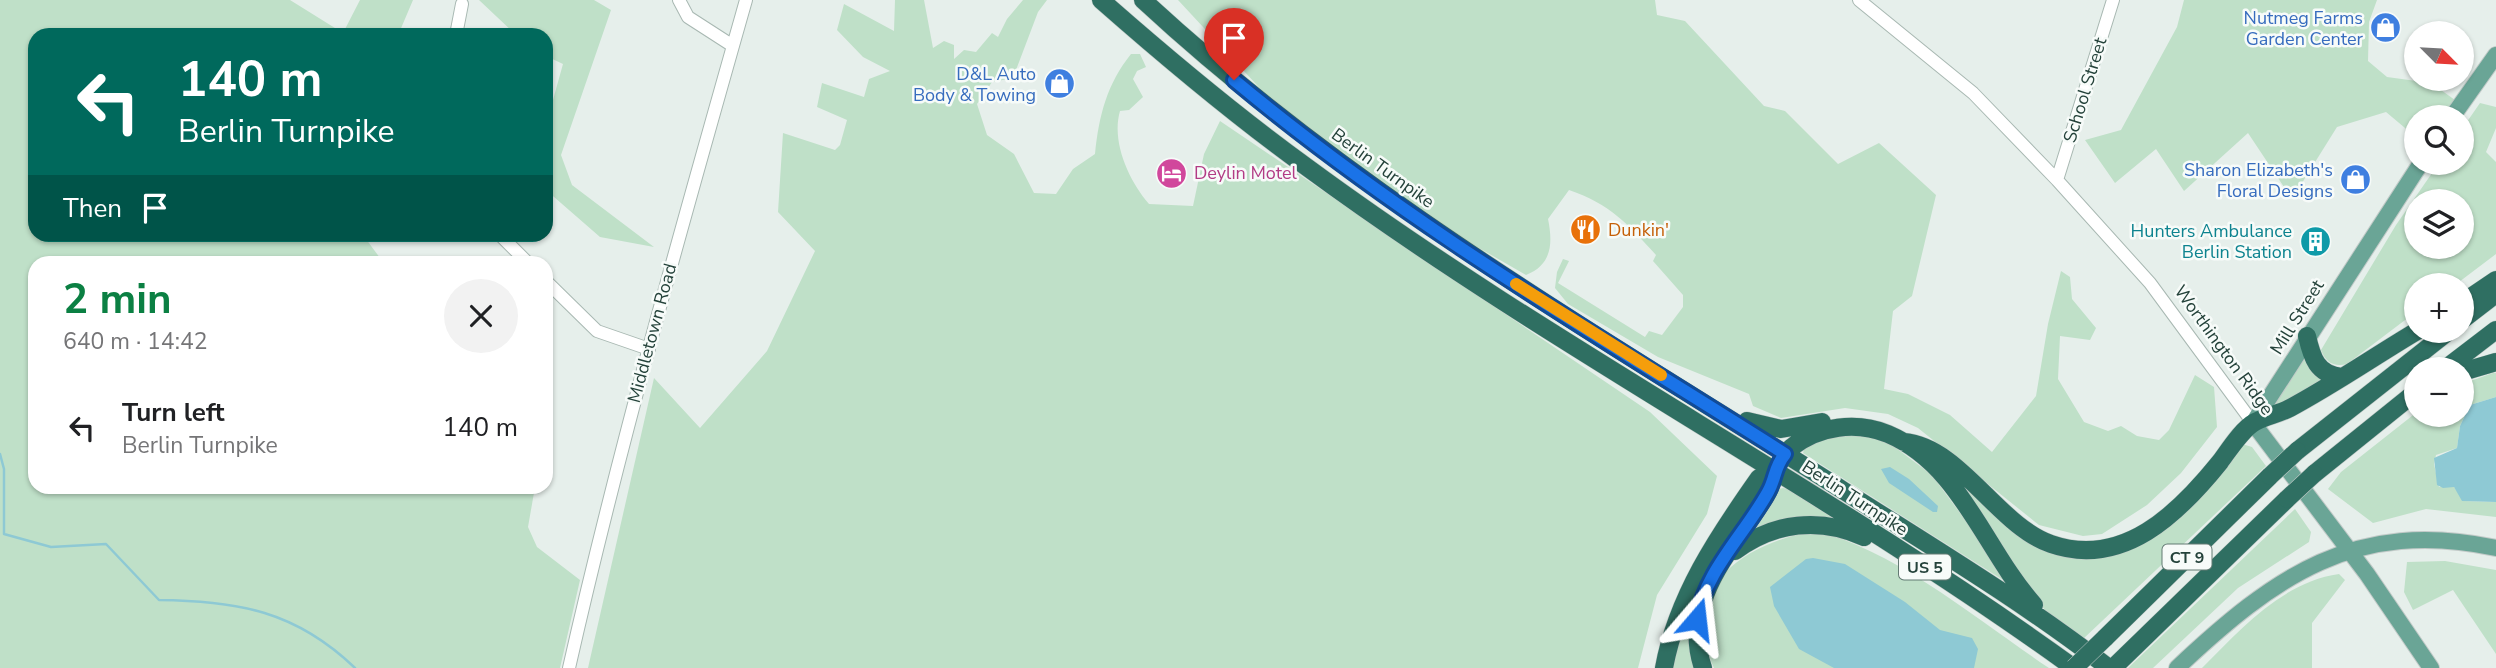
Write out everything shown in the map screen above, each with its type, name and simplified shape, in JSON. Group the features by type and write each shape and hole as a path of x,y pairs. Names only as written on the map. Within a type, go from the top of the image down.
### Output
{"highway":[{"name":"Berlin Turnpike","path":"1101,0 1200,85 1338,190 1464,275 1773,470 2074,668"},
{"name":"Berlin Turnpike","path":"1143,0 1262,102 1399,206 2049,624 2111,668"},
{"path":"2474,295 2496,280"},
{"path":"2474,311 2496,294"},
{"path":"2461,357 2496,330"},
{"path":"2307,336 2319,369 2328,375 2341,377"},
{"path":"1719,412 1772,429 1821,422 1839,427 1871,429 1922,446 2034,537 2062,547 2087,549 2129,541 2165,521 2193,495 2253,423 2287,410 2404,339"},
{"name":"CT 9","path":"2074,668 2297,451 2434,343"},
{"path":"2474,368 2496,362"},
{"name":"CT 9","path":"2111,668 2314,474 2404,402"},
{"path":"1664,668 1673,627 1694,580 1759,478 1773,470 1785,454 1809,436 1839,427"},
{"path":"1904,442 1930,461 1951,484 2007,574 2049,624"},
{"path":"1703,668 1697,641 1698,614 1705,590 1770,489 1773,470"},
{"path":"1724,559 1758,536 1790,526 1810,524 1842,528 1897,550"}],"main road":[{"path":"2461,105 2496,55"},
{"name":"Mill Street","path":"2253,423 2413,175"},
{"name":"Worthington Ridge","path":"2253,423 2350,552 2431,668"},
{"path":"2178,668 2260,595 2304,570 2350,552 2421,539 2496,548"}],"street":[{"path":"678,0 688,18 733,46"},
{"name":"Middletown Road","path":"569,668 611,488 681,223 746,0"},
{"name":"Worthington Ridge","path":"1859,0 1973,93 2057,180 2150,283 2253,423"},
{"name":"School Street","path":"2057,180 2113,0"},
{"path":"457,28 462,4"},
{"path":"507,242 521,256"},
{"path":"553,288 597,331 649,349"}],"green space":[{"path":"0,0 290,0 335,28 28,28 28,242 368,242 379,256 28,256 28,494 534,494 528,527 537,547 580,580 560,668 0,668"},
{"path":"360,0 413,0 401,28 346,28"},
{"path":"479,0 594,0 611,10 561,155 572,185 654,247 600,237 553,196 553,100 563,64 553,59 553,28 509,28"},
{"path":"895,0 924,0 933,48 944,41 954,45 954,59 964,50 976,52 992,33 998,37 1007,19 1023,0 1047,0 1038,12 1013,78 992,82 977,104 987,135 1014,154 1034,193 1056,194 1073,169 1095,154 1102,113 1110,89 1131,54 1140,54 1146,67 1137,71 1133,79 1143,97 1129,110 1120,111 1118,135 1129,173 1149,204 1193,206 1204,154 1220,121 1650,412 1717,476 1707,514 1657,595 1638,668 588,668 654,378 700,428 767,351 815,251 778,212 783,133 835,150 840,145 847,120 817,107 822,83 864,97 869,79 890,71 863,57 837,30 844,4 894,31"},
{"path":"1178,0 1655,0 1657,15 1685,21 1764,106 1785,111 1838,164 1879,143 1936,195 1912,296 1893,311 1884,389 1908,394 1950,415 1992,452 2036,396 2048,324 2061,271 2070,277 2072,299 2096,328 2090,340 2060,336 2058,379 2084,422 2108,431 2121,426 2137,436 2159,440 2169,430 2195,375 2214,387 2217,427 2181,473 2147,505 2102,534 2083,536 2039,525 1918,428 1888,414 1845,408 1781,418 1753,406 1749,394 1658,357 1568,304 1555,288 1557,272 1563,259 1569,261 1558,283 1645,337 1649,331 1662,335 1683,307 1683,295 1653,261 1656,255 1627,225 1596,202 1569,190 1548,219 1550,245 1546,259 1535,271 1526,275 1453,233 1268,97"},
{"path":"2184,0 2377,0 2369,22 2368,61 2387,77 2404,79 2404,91 2442,91 2455,100 2451,105 2404,105 2404,127 2386,112 2337,127 2292,199 2248,133 2184,191 2156,149 2115,183 2085,140 2121,130 2177,27"},
{"path":"2480,103 2496,107 2496,128 2486,152 2496,162 2496,254 2471,273 2404,273 2404,321 2347,364 2331,363 2321,350 2404,213 2404,259 2474,259 2474,189 2421,189 2431,175 2474,175 2474,112"},
{"path":"2305,357 2327,378 2281,408 2273,405"},
{"path":"2496,373 2496,397 2474,404 2474,380"},
{"path":"2404,422 2404,427 2460,427 2457,448 2436,455 2434,464 2439,487 2454,487 2464,501 2496,502 2496,517 2426,509 2373,523 2328,489 2341,472"},
{"path":"1844,434 1877,438 1892,445 1932,475 1971,528 2003,580 1803,453 1806,443"},
{"path":"2242,444 2252,447 2266,466 2082,640 2045,610 2020,580 1951,472 2033,543 2119,548"},
{"path":"1783,488 1838,521 1754,530 1779,489"},
{"path":"2295,509 2311,532 2309,542 2238,588 2153,668 2128,668"},
{"path":"1815,531 1845,540 1906,570 2049,668 1714,668 1705,640 1704,615 1711,593 1724,574 1764,546"},
{"path":"2445,561 2496,570 2496,654 2453,590 2413,610 2404,592 2407,562"},
{"path":"2339,574 2345,580 2312,623 2312,668 2202,668 2247,624 2281,597 2318,579"},
{"path":"1691,605 1690,656 1696,668 1672,668 1676,635"}],"water":[{"path":"2496,397 2496,502 2462,501 2454,487 2443,488 2437,485 2434,458 2457,448 2460,427 2474,427 2474,404"},
{"path":"1890,467 1909,479 1938,506 1937,512 1889,483 1881,469"},
{"path":"1806,559 1845,564 1905,602 1940,630 1972,638 1978,649 1974,668 1834,668 1799,649 1774,606 1770,587"}],"waterway":[{"path":"0,454 4,469 4,534 51,547 106,544 159,600 215,603 264,613 311,633 355,668"}],"slow traffic":[{"path":"1516,284 1661,375"}],"place":[{"name":"Nutmeg Farms Garden Center","path":"2386,28"},
{"name":"D&L Auto Body & Towing","path":"1059,84"},
{"name":"Deylin Motel","path":"1171,173"},
{"name":"Sharon Elizabeth's Floral Designs","path":"2356,180"},
{"name":"Dunkin'","path":"1585,230"},
{"name":"Hunters Ambulance Berlin Station","path":"2315,241"}],"route":[{"path":"1234,80 1362,180 1436,232 1785,454 1773,470 1773,480 1766,496 1709,582 1697,619"}]}
